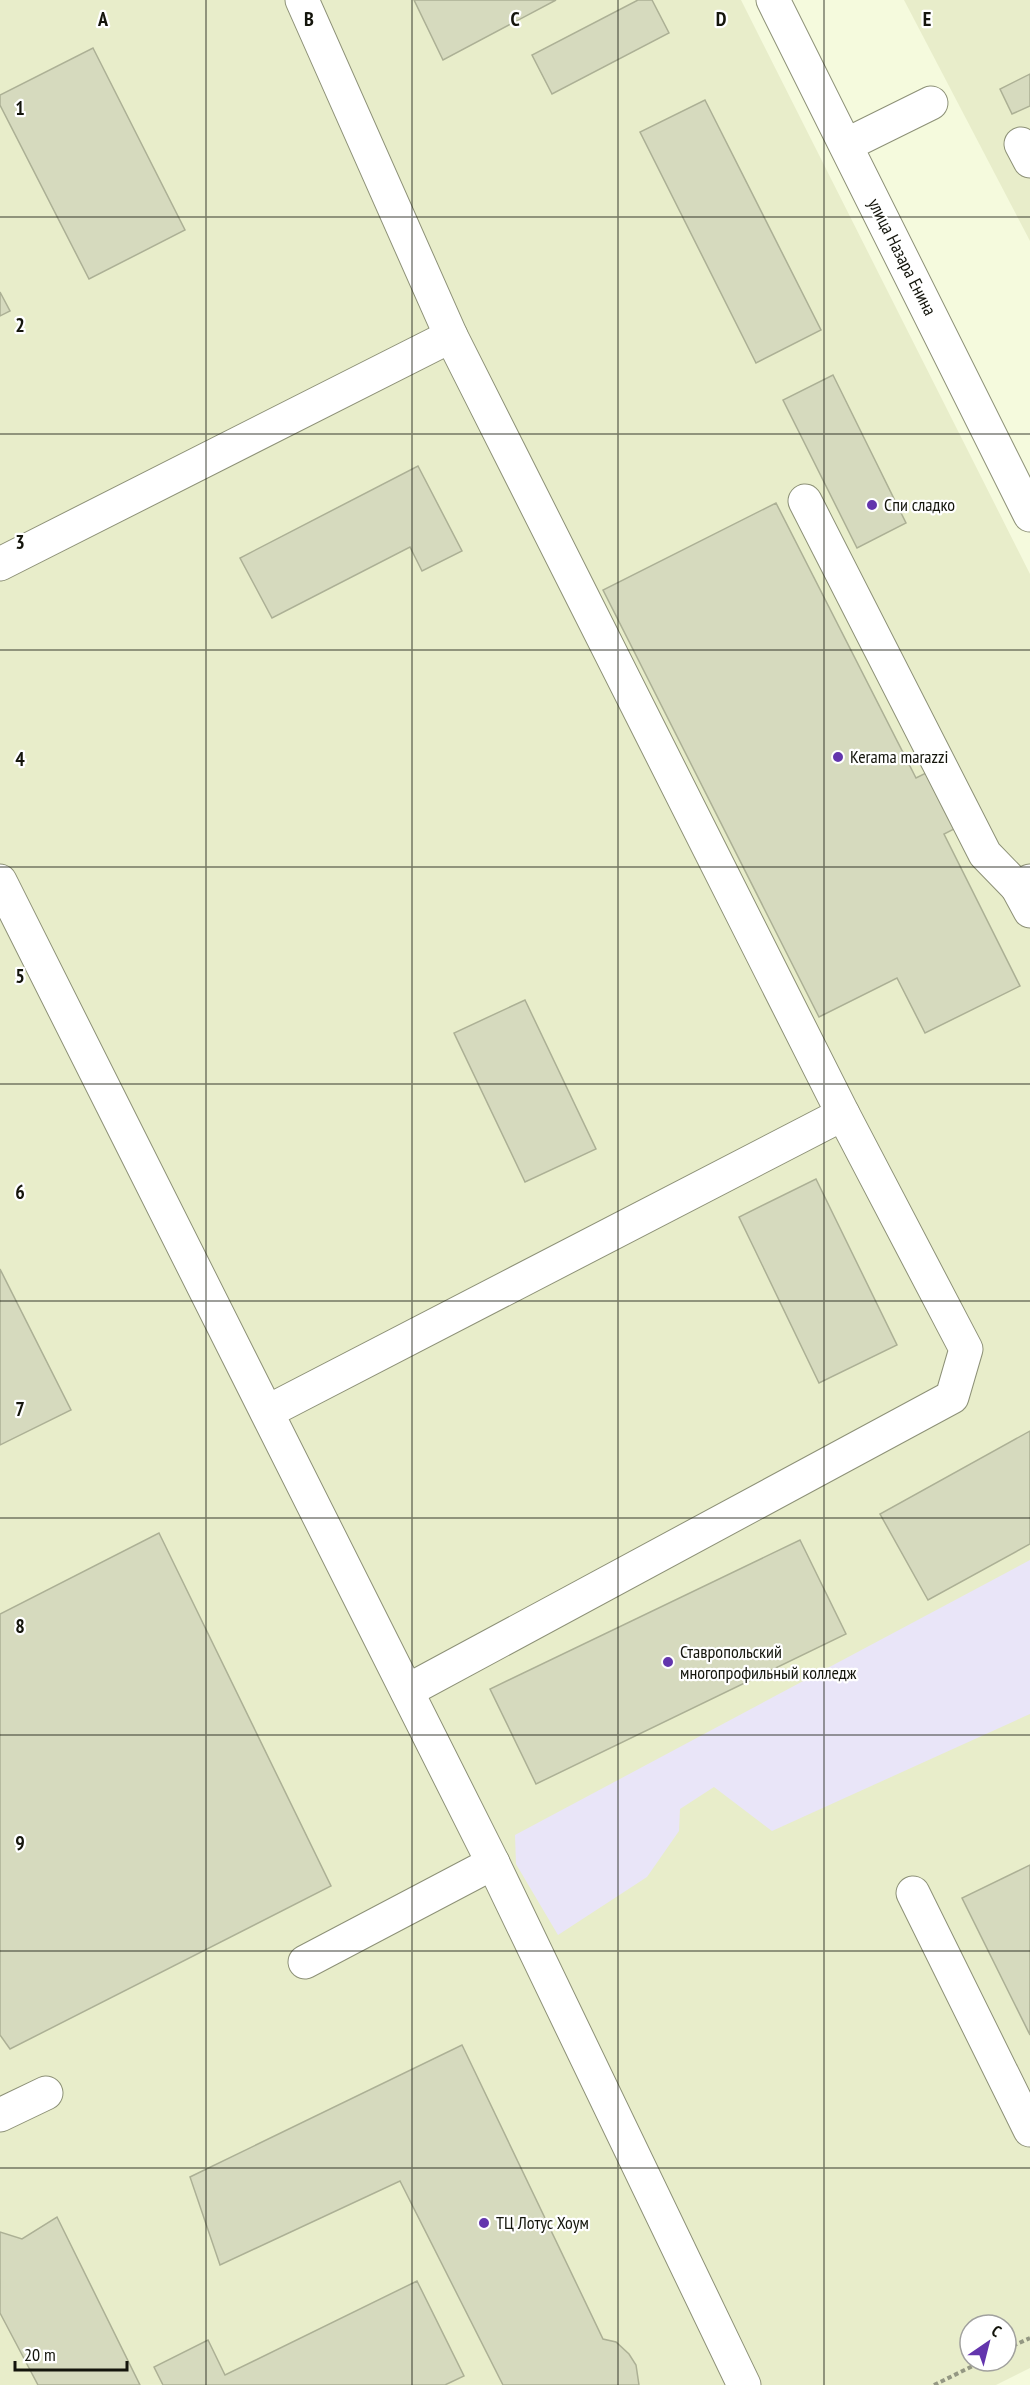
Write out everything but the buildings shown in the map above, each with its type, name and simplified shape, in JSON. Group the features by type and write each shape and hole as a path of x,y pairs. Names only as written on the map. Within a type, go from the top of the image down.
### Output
{"main road":[{"path":"302,0 451,336 843,1114 966,1349 952,1397 407,1691"},
{"name":"улица Назара Енина","path":"773,0 1030,514"},
{"path":"846,145 931,103"},
{"path":"0,564 451,336"},
{"path":"805,501 985,854 1026,893"},
{"path":"0,881 493,1863 744,2385"},
{"path":"267,1412 843,1114"},
{"path":"305,1962 493,1863"},
{"path":"913,1893 1030,2130"},
{"path":"0,2115 46,2093"}],"path":[{"path":"934,2385 958,2373"}],"shaded area":[{"path":"0,0 741,0 1030,574 1030,2368 996,2385 0,2385"},
{"path":"904,0 1030,0 1030,241"},
{"path":"1030,1560 1030,1714 772,1831 714,1787 680,1809 679,1831 647,1877 558,1935 516,1864 515,1835"}],"place":[{"name":"Спи сладко","path":"872,505"},
{"name":"Kerama marazzi","path":"838,757"},
{"name":"Ставропольский многопрофильный колледж","path":"668,1662"},
{"name":"ТЦ Лотус Хоум","path":"484,2223"}]}
